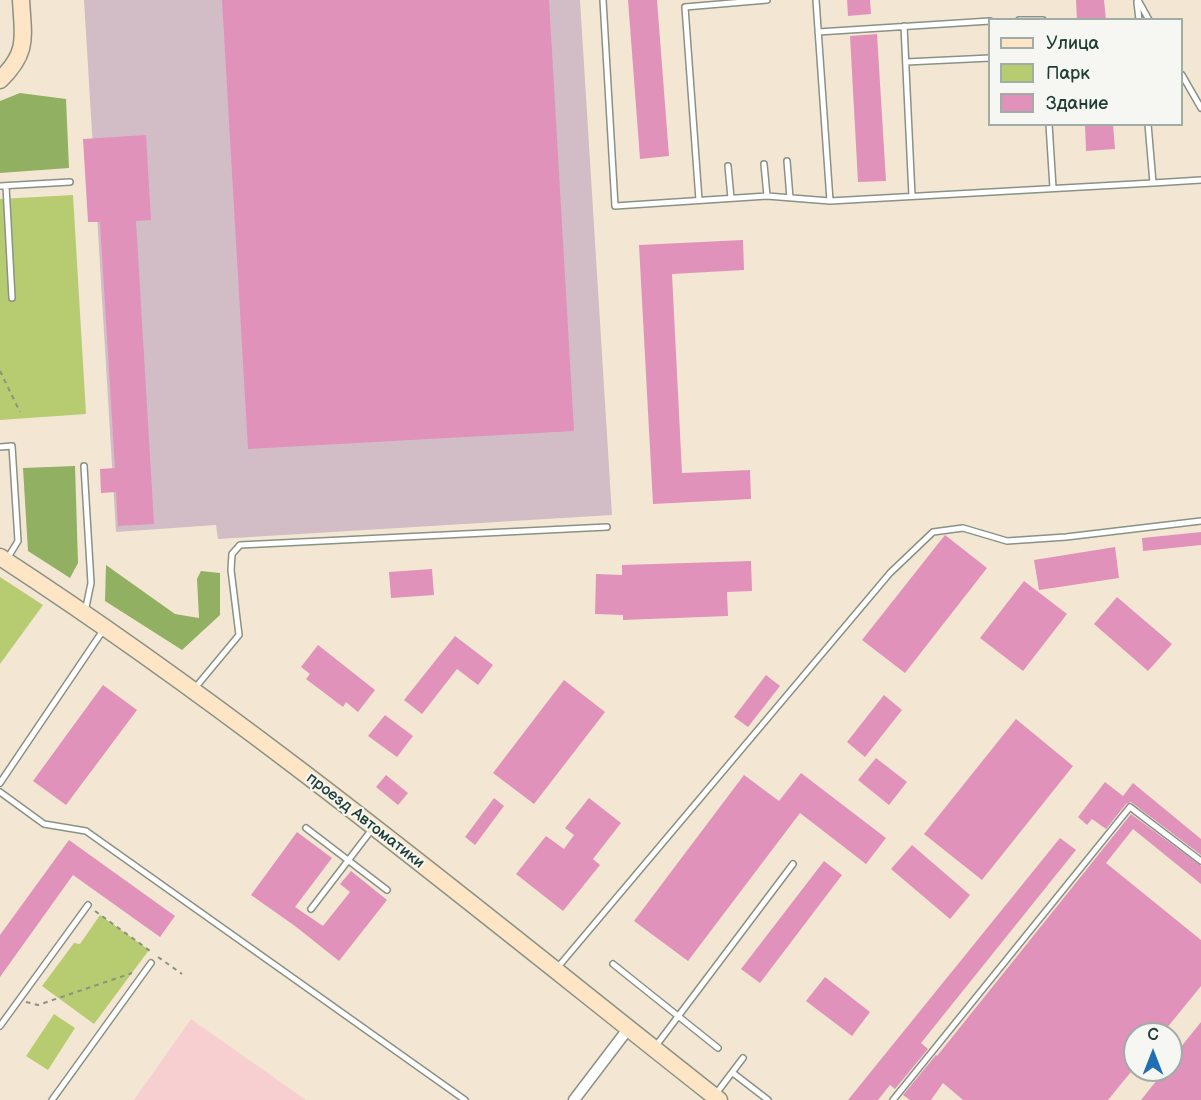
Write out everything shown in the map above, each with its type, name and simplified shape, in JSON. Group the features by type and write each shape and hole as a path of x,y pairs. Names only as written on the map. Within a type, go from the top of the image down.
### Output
{"main road":[{"path":"0,80 19,58 22,49 21,0"},
{"name":"проезд Автоматики","path":"3,559 194,690 374,827 717,1098"}],"street":[{"path":"574,1100 628,1029"}],"lane":[{"path":"603,0 615,206 767,196 830,201 1201,180"},
{"path":"699,200 685,7 767,0"},
{"path":"816,0 830,201"},
{"path":"1138,0 1139,18"},
{"path":"1138,0 1148,18"},
{"path":"818,32 988,21"},
{"path":"904,26 912,196"},
{"path":"906,62 988,58"},
{"path":"1183,77 1201,108"},
{"path":"1049,126 1053,188"},
{"path":"1148,126 1154,183"},
{"path":"787,161 790,198"},
{"path":"764,164 767,196"},
{"path":"728,166 731,198"},
{"path":"12,298 3,186 70,182"},
{"path":"0,447 12,446 18,541 3,559"},
{"path":"84,466 91,583 85,614"},
{"path":"555,970 890,573 933,532 963,528 1007,541 1066,537 1201,520"},
{"path":"194,690 239,635 231,570 232,554 240,545 607,527"},
{"path":"0,783 105,627"},
{"path":"0,792 44,824 86,831 465,1100"},
{"path":"893,1100 1130,807 1201,861"},
{"path":"311,909 374,827"},
{"path":"306,828 387,890"},
{"path":"654,1049 793,864"},
{"path":"0,1026 88,905"},
{"path":"52,1100 151,963"},
{"path":"613,964 718,1048"},
{"path":"717,1098 743,1058"},
{"path":"732,1072 768,1100"}],"path":[{"path":"0,371 20,412"},
{"path":"88,905 182,974"},
{"path":"19,1000 38,1005 136,972 162,959"}],"shaded area":[{"path":"84,0 580,0 612,515 218,539 216,525 116,532"},
{"path":"191,1019 306,1100 134,1100"}],"green space":[{"path":"20,93 66,99 69,168 0,173 0,101"},
{"path":"73,195 86,414 0,420 0,199"},
{"path":"75,466 78,563 70,578 28,551 23,468"},
{"path":"106,565 175,614 199,618 197,579 201,571 220,573 220,615 182,650 105,601"},
{"path":"0,577 43,605 0,664"},
{"path":"100,915 149,950 94,1024 42,986 74,943 80,944"},
{"path":"54,1014 75,1028 48,1070 26,1056"}],"building":[{"path":"222,0 549,0 574,431 248,449"},
{"path":"628,0 657,0 669,156 640,159"},
{"path":"847,0 870,0 871,14 848,16"},
{"path":"1076,0 1104,0 1106,18 1077,18"},
{"path":"877,34 886,181 858,182 850,36"},
{"path":"1085,126 1113,126 1115,149 1086,151"},
{"path":"146,135 151,220 136,221 154,524 118,526 116,492 101,493 100,469 115,468 100,222 88,222 83,139"},
{"path":"743,240 744,270 672,274 682,473 750,470 751,499 653,504 639,245"},
{"path":"1201,532 1201,545 1143,551 1142,538"},
{"path":"945,535 987,568 905,673 862,640"},
{"path":"1115,547 1119,578 1039,590 1034,560"},
{"path":"751,561 752,591 727,592 728,616 623,620 623,615 595,614 596,574 622,575 622,565"},
{"path":"432,569 434,595 391,598 389,572"},
{"path":"1024,581 1067,614 1023,671 980,638"},
{"path":"1117,597 1172,644 1148,671 1094,624"},
{"path":"455,636 493,665 478,685 457,669 422,714 404,700"},
{"path":"318,645 375,690 358,712 346,702 343,707 306,679 310,674 301,667"},
{"path":"766,675 780,686 748,727 734,717"},
{"path":"564,680 605,712 534,804 493,773"},
{"path":"103,685 137,710 66,805 33,781"},
{"path":"884,695 902,710 865,757 847,742"},
{"path":"385,715 413,736 397,757 368,736"},
{"path":"1016,719 1073,766 982,880 924,834"},
{"path":"876,758 907,782 889,805 858,780"},
{"path":"801,773 886,838 866,864 800,813 688,961 634,921 744,775 779,801"},
{"path":"386,775 408,793 398,805 376,787"},
{"path":"1105,782 1123,796 1133,783 1201,839 1201,855 1131,802 1126,804 1106,829 1092,819 1087,825 1078,817"},
{"path":"494,798 504,806 475,845 465,837"},
{"path":"589,798 621,823 593,859 600,865 563,911 516,874 546,836 564,849 574,835 565,828"},
{"path":"1131,814 1201,866 1201,884 1133,829 1106,863 1201,940 1201,986 1172,1022 1123,1022 1123,1082 1108,1100 963,1100 943,1083 931,1100 910,1100 903,1095 937,1056"},
{"path":"297,832 332,858 295,907 323,926 350,892 340,884 351,871 387,900 339,961 251,895"},
{"path":"1060,838 1076,850 921,1043 928,1049 895,1089 890,1085 878,1100 848,1100"},
{"path":"69,840 175,916 160,937 73,875 0,977 0,935"},
{"path":"912,845 970,895 950,919 891,869"},
{"path":"824,861 842,875 760,983 741,969"},
{"path":"825,977 870,1012 852,1036 806,1001"},
{"path":"1201,1022 1201,1100 1141,1100 1155,1082 1183,1082 1183,1044"}]}
